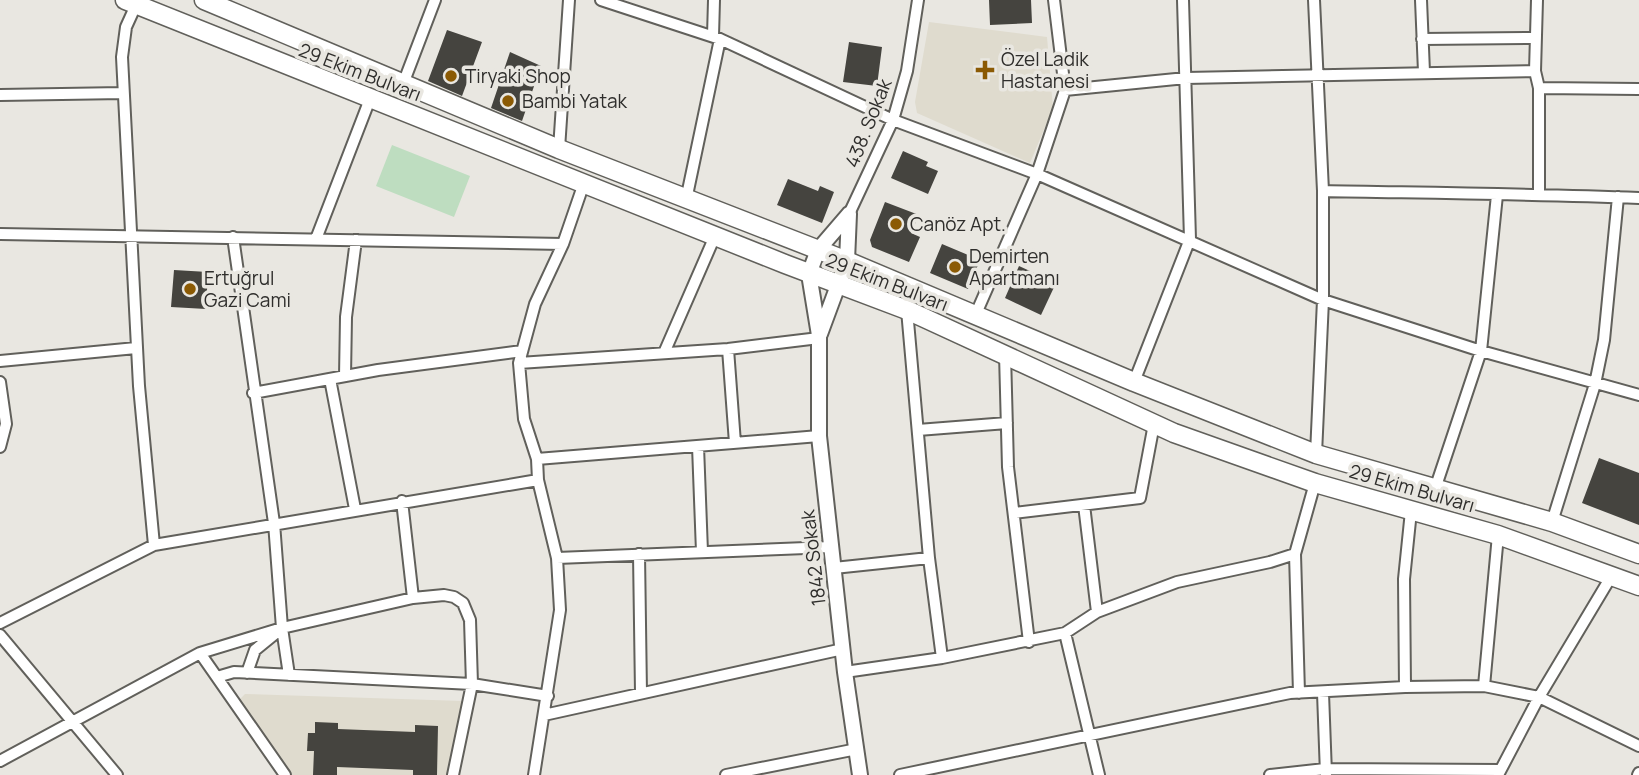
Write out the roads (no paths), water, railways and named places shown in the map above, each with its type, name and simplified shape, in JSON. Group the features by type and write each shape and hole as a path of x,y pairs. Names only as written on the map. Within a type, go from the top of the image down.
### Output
{"main road":[{"name":"29 Ekim Bulvarı","path":"204,0 559,149 847,261 1134,382 1316,454 1552,522 1639,554"},
{"name":"29 Ekim Bulvarı","path":"130,3 809,274 907,310 1154,424 1315,483 1497,535 1639,586"}],"street":[{"path":"403,85 435,0"},
{"path":"559,149 569,0"},
{"path":"601,0 716,38 892,120 1037,174 1190,239 1323,300 1481,351 1639,396"},
{"path":"686,200 716,38 715,0"},
{"name":"438. Sokak","path":"849,214 892,120 907,71 918,0"},
{"path":"975,316 1037,174 1066,90 1054,0"},
{"path":"1134,382 1190,239 1183,0"},
{"path":"1314,0 1323,191 1323,300 1316,454"},
{"path":"1421,0 1424,72"},
{"path":"1537,0 1535,71 1539,88 1539,193"},
{"path":"130,3 125,37 123,93 129,235 136,348 154,545"},
{"path":"1422,39 1536,38"},
{"path":"1066,90 1186,78 1535,71"},
{"path":"1539,88 1639,89"},
{"path":"0,94 123,93"},
{"path":"316,239 370,99"},
{"path":"534,775 559,610 557,558 538,480 537,459 524,419 519,363 535,304 563,244 584,183"},
{"path":"1323,191 1497,195 1539,193 1639,198"},
{"path":"1435,489 1481,351 1497,195"},
{"path":"1552,522 1595,384 1604,340 1618,197"},
{"path":"819,337 809,274 818,250 849,214"},
{"path":"819,337 847,261 849,214"},
{"path":"0,234 563,244"},
{"path":"664,353 715,236"},
{"path":"233,237 253,393 274,523 282,628 289,675"},
{"path":"345,376 346,317 356,240"},
{"path":"907,310 929,558 942,659"},
{"path":"519,363 728,349 819,337"},
{"name":"1842 Sokak","path":"819,337 819,436 845,672 860,775"},
{"path":"0,361 136,348"},
{"path":"728,349 735,443"},
{"path":"253,393 345,376 522,351"},
{"path":"1005,354 1014,513 1029,642"},
{"path":"330,379 355,509"},
{"path":"0,382 6,424 0,447"},
{"path":"918,430 1007,422"},
{"path":"1014,513 1140,498 1154,424"},
{"path":"537,459 819,436"},
{"path":"698,446 702,552"},
{"path":"0,623 154,545 538,480"},
{"path":"1299,693 1295,554 1315,483"},
{"path":"402,501 413,598"},
{"path":"1084,505 1097,612"},
{"path":"1405,687 1404,579 1411,511"},
{"path":"1483,686 1497,535"},
{"path":"557,558 831,547"},
{"path":"845,672 942,659 1065,633 1097,612 1177,582 1295,554"},
{"path":"639,555 641,694"},
{"path":"834,568 929,558"},
{"path":"1270,775 1326,772 1499,772 1539,697 1612,575"},
{"path":"0,761 72,719 200,653 282,628 413,598 444,595 463,603 470,620 472,684 453,775"},
{"path":"247,673 255,650 282,628"},
{"path":"1065,633 1099,775"},
{"path":"0,635 117,775"},
{"path":"544,715 843,649"},
{"path":"200,653 285,775"},
{"path":"217,677 247,673 472,684 548,696"},
{"path":"900,775 1299,693 1405,687 1483,686 1539,697 1639,746"},
{"path":"1323,693 1326,772"},
{"path":"726,775 779,770 857,749"}],"place":[{"name":"Özel Ladik Hastanesi","path":"985,70"},
{"name":"Tiryaki Shop","path":"451,76"},
{"name":"Bambi Yatak","path":"508,101"},
{"name":"Canöz Apt.","path":"896,224"},
{"name":"Demirten Apartmanı","path":"955,267"},
{"name":"Ertuğrul Gazi Cami","path":"190,289"}]}
